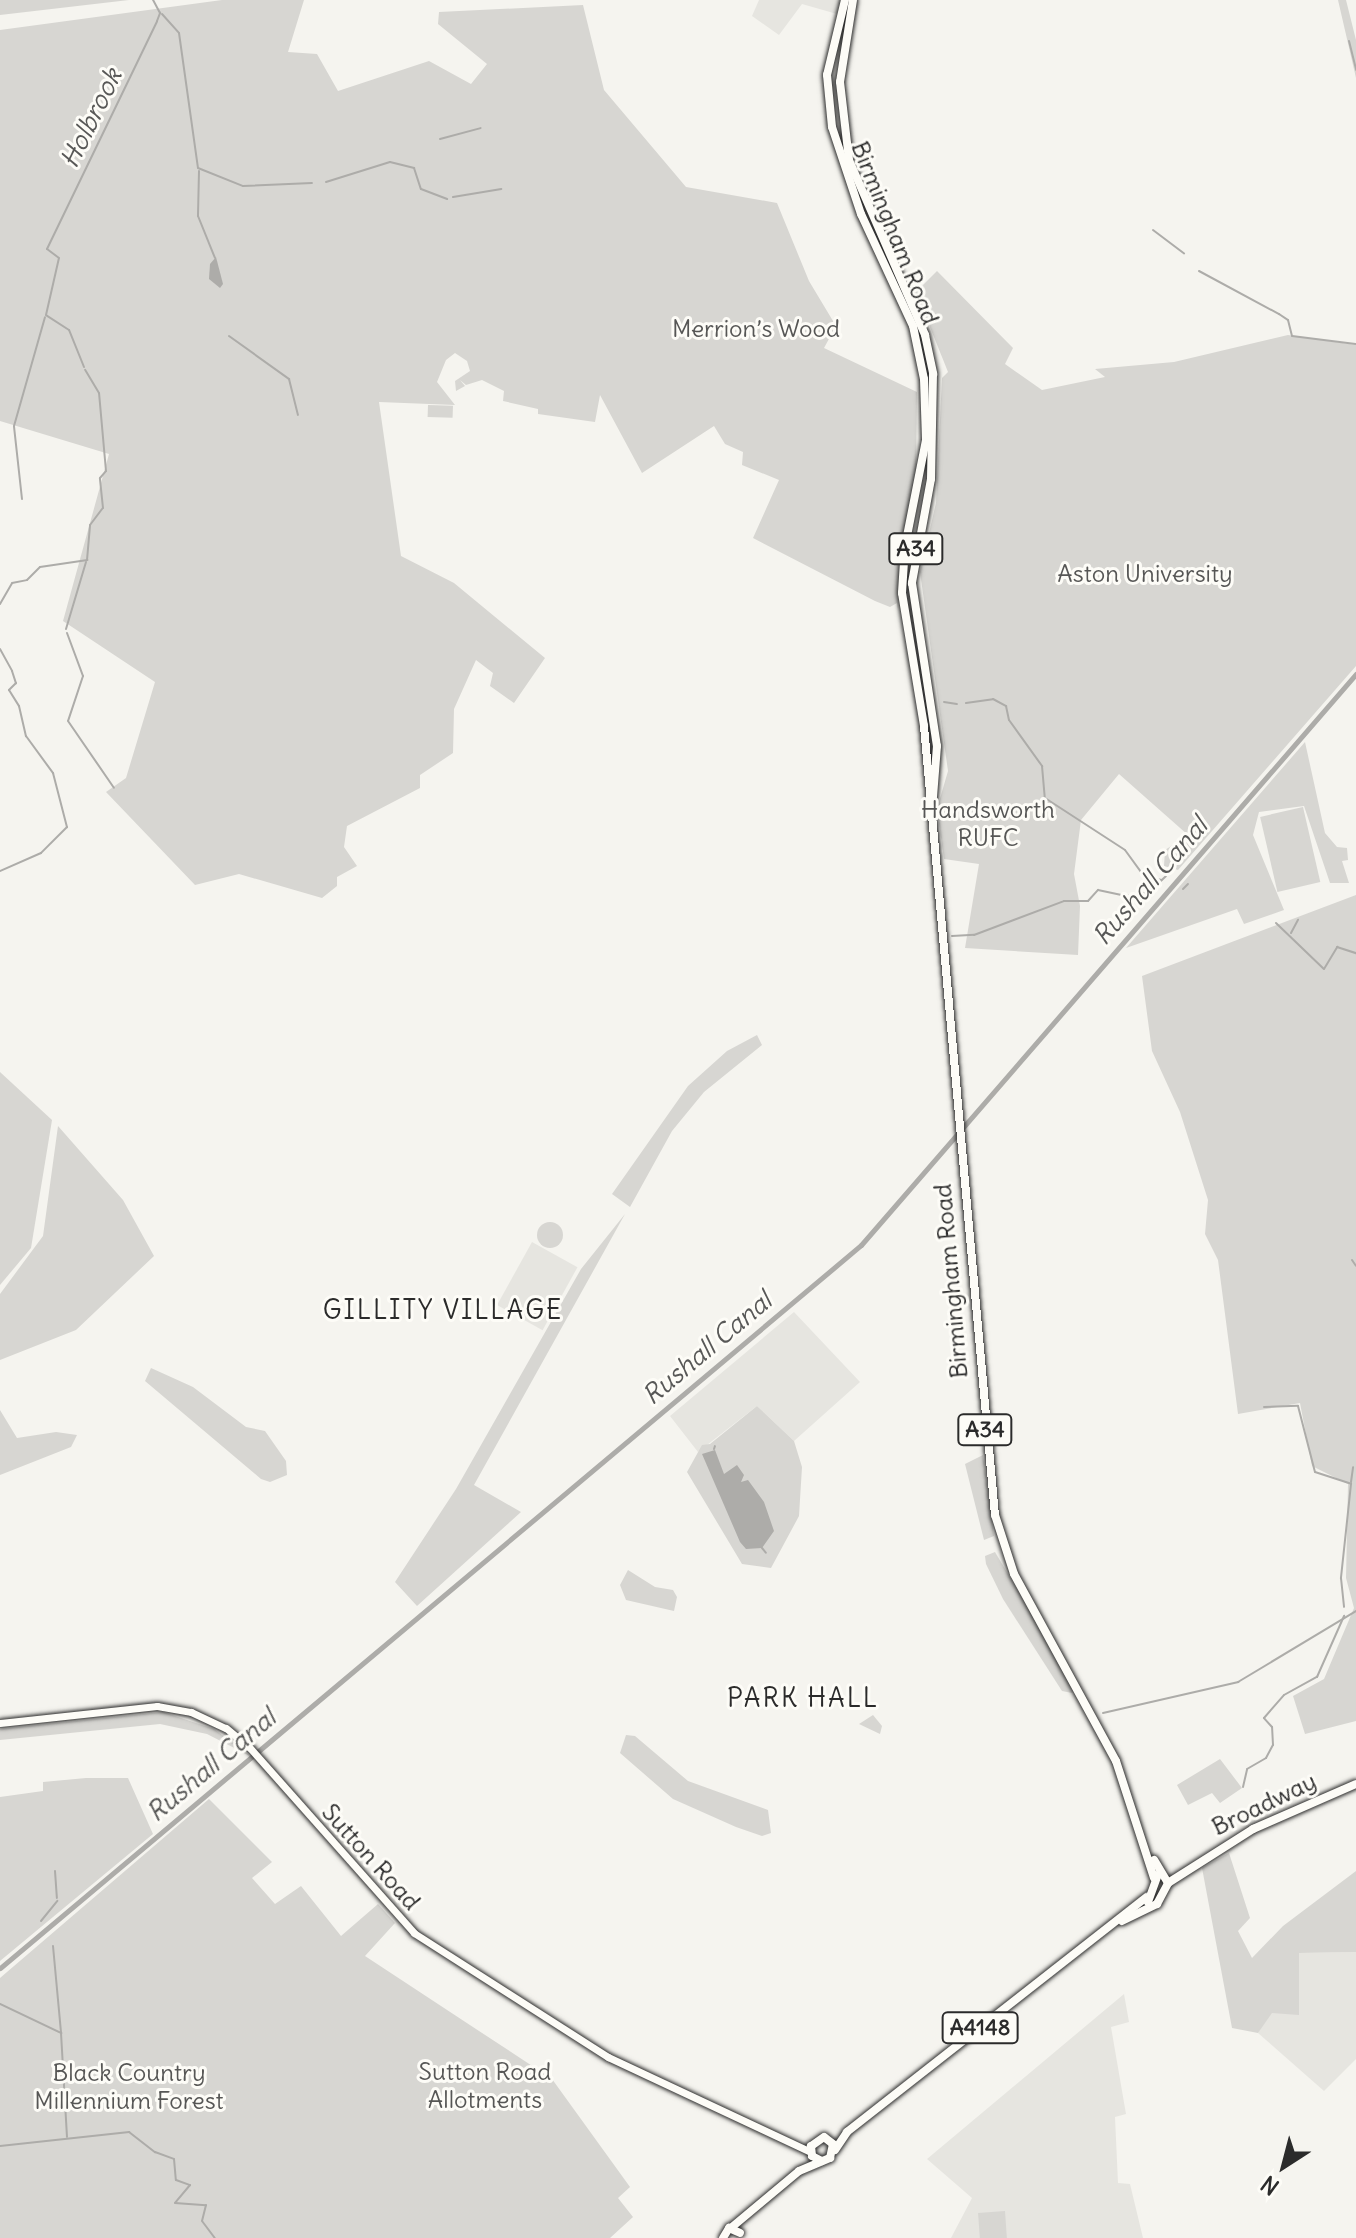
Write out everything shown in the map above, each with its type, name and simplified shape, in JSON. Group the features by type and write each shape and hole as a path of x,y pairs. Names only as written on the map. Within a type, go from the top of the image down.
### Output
{"highway":[{"name":"Birmingham Road","path":"845,0 827,92 847,179 922,341"},
{"name":"Birmingham Road","path":"853,0 840,68 849,160 922,341 935,440 915,553 912,600 937,749 931,814"},
{"path":"840,68 834,96 827,92 835,59 842,55"},
{"name":"Birmingham Road","path":"925,356 926,440 905,546 902,593 924,726 959,1143 998,1531 1030,1605 1098,1721 1161,1880"},
{"path":"924,726 934,724"},
{"path":"926,752 937,749"},
{"name":"Broadway","path":"1161,1880 1304,1803 1356,1784"},
{"path":"1154,1906 1147,1897 1161,1880"},
{"path":"1154,1906 1161,1880"},
{"name":"A4148","path":"799,2171 822,2161 835,2150 847,2132 1147,1897"},
{"name":"A4148","path":"1112,1925 1154,1906"},
{"name":"A4148","path":"737,2233 745,2218 799,2171 811,2152 814,2140 847,2132"},
{"path":"824,2137 835,2150"},
{"path":"811,2152 822,2161"},
{"path":"722,2238 737,2233"}],"main road":[{"name":"Sutton Road","path":"0,1723 179,1708 226,1728 263,1762 345,1861 414,1933 608,2057 811,2152"},
{"path":"795,2142 814,2140"}],"shaded area":[{"path":"759,0 840,0 837,14 802,4 779,35 752,16"},
{"path":"216,257 223,284 220,288 209,279 210,264"},
{"path":"532,1242 577,1267 543,1330 497,1305"},
{"path":"794,1312 860,1382 794,1441 757,1406 698,1452 670,1416"},
{"path":"715,1450 724,1474 737,1465 744,1475 741,1482 748,1480 764,1502 774,1531 762,1548 746,1549 740,1542 702,1454"},
{"path":"1356,1952 1356,2059 1324,2091 1258,2033 1299,1953"},
{"path":"1124,1994 1129,2022 1111,2027 1126,2114 1115,2117 1118,2183 1130,2184 1143,2238 951,2238 972,2198 927,2159"}],"green space":[{"path":"0,0 129,0 0,15"},
{"name":"Merrion’s Wood","path":"222,0 304,0 288,52 317,54 338,91 429,61 471,84 487,64 438,24 439,12 583,5 604,90 686,187 777,203 809,281 836,326 824,348 917,392 916,476 905,528 898,610 897,603 890,607 875,601 753,538 779,480 742,465 743,452 725,444 714,426 642,473 600,395 595,422 538,414 538,409 503,401 504,391 482,380 466,385 460,380 465,386 456,391 455,381 470,371 467,361 455,353 446,360 437,382 455,405 379,402 401,556 454,583 545,658 514,703 490,686 493,673 476,660 454,709 453,753 420,775 420,788 347,826 344,847 357,866 337,877 337,886 322,898 239,874 195,885 106,792 126,778 155,682 63,621 109,454 0,421 0,30"},
{"path":"1338,0 1346,0 1356,40 1356,78"},
{"name":"Aston University","path":"937,271 1013,348 1005,364 1042,390 1105,377 1095,369 1174,362 1288,335 1356,345 1356,666 1178,870 1164,866 1165,850 1188,835 1119,774 1081,820 1074,874 1080,906 1078,955 965,948 979,864 944,859 937,809 948,771 920,572 936,503 942,378 948,372 916,292"},
{"path":"428,405 453,406 453,418 428,417"},
{"path":"1305,742 1325,833 1337,847 1347,848 1348,860 1342,861 1349,883 1330,883 1304,806 1259,812 1253,835 1284,910 1244,924 1237,909 1126,948"},
{"path":"1303,807 1320,882 1277,892 1260,817"},
{"path":"1356,895 1356,1721 1305,1734 1293,1696 1324,1679 1354,1608 1346,1578 1348,1484 1312,1466 1300,1403 1238,1414 1218,1260 1205,1234 1208,1200 1180,1112 1152,1051 1142,976"},
{"path":"757,1035 762,1045 704,1092 672,1131 630,1207 612,1194 688,1086 727,1051"},
{"path":"0,1072 52,1120 31,1248 0,1285"},
{"path":"58,1126 123,1200 154,1256 76,1330 0,1360 0,1294 43,1236"},
{"path":"625,1214 474,1485 521,1512 417,1606 395,1582 456,1489 581,1269"},
{"path":"550,1222 559,1226 563,1235 559,1244 550,1248 541,1244 537,1235 541,1226"},
{"path":"151,1368 193,1387 246,1427 265,1431 286,1461 287,1475 270,1482 261,1479 145,1381"},
{"path":"757,1406 794,1441 802,1467 799,1516 771,1568 742,1564 687,1472 702,1445 710,1444"},
{"path":"0,1410 17,1438 56,1432 77,1435 71,1447 0,1475"},
{"path":"983,1455 994,1536 984,1540 965,1464"},
{"path":"995,1552 1076,1689 1072,1693 1062,1691 1003,1599 986,1564 985,1556"},
{"path":"628,1570 655,1587 673,1590 677,1597 674,1611 626,1600 620,1585"},
{"path":"163,1712 214,1729 250,1756 207,1734 160,1724 0,1740 0,1729"},
{"path":"873,1715 882,1726 880,1734 859,1724"},
{"path":"626,1735 635,1736 688,1781 768,1810 771,1833 762,1836 736,1827 673,1799 620,1753"},
{"path":"1220,1759 1242,1788 1220,1803 1212,1793 1188,1805 1177,1785"},
{"path":"128,1778 153,1834 0,1961 0,1797 43,1791 43,1782"},
{"path":"209,1799 272,1862 252,1878 275,1904 301,1886 341,1936 378,1904 395,1923 365,1956 552,2079 630,2187 618,2198 633,2217 610,2238 0,2238 0,1978"},
{"path":"1229,1853 1250,1918 1238,1931 1252,1958 1283,1926 1356,1871 1356,1952 1299,1953 1299,2015 1272,2013 1258,2033 1232,2028 1202,1868"},
{"path":"1005,2211 1007,2238 980,2238 978,2213"}],"waterway":[{"name":"Holbrook","path":"84,367 69,330 46,315 59,258 47,249 157,21 160,13 153,0"},
{"path":"162,14 179,33 198,168 243,186 312,183"},
{"path":"1349,41 1356,70"},
{"path":"440,139 481,128"},
{"path":"326,182 390,162 414,168 421,189 447,199"},
{"path":"199,171 198,216 215,258"},
{"path":"453,197 501,189"},
{"path":"1153,230 1184,253"},
{"path":"1199,271 1288,320 1292,336 1356,344"},
{"path":"22,499 14,426 45,317"},
{"path":"229,336 289,379 298,415"},
{"path":"0,604 12,583 27,580 40,567 87,560 90,525 103,508 100,478 106,471 99,393 85,370"},
{"path":"66,629 86,562"},
{"path":"67,633 83,676 68,721 114,788"},
{"path":"0,649 16,683 9,690 19,706 26,736 53,773 67,827 41,853 0,871"},
{"name":"Rushall Canal","path":"0,1968 861,1245 1356,674"},
{"path":"966,703 993,699 1006,706 1009,720 1042,766 1045,798 1125,850 1144,876 1162,880"},
{"path":"944,702 957,704"},
{"path":"952,936 974,935 1064,901 1088,901 1098,890 1127,896 1149,892 1166,876"},
{"path":"1183,889 1188,884"},
{"path":"1291,933 1298,920"},
{"path":"1276,923 1324,969 1337,947 1356,953"},
{"path":"1352,1260 1356,1266"},
{"path":"1264,1407 1298,1406 1315,1472 1351,1484 1341,1578 1344,1607"},
{"path":"1351,1482 1353,1467"},
{"path":"762,1548 766,1553"},
{"path":"1103,1713 1238,1682 1356,1611"},
{"path":"1243,1787 1247,1769 1266,1758 1273,1745 1272,1727 1264,1718 1284,1695 1317,1677 1344,1616"},
{"path":"55,1871 57,1898"},
{"path":"41,1921 57,1901"},
{"path":"53,1946 61,2033"},
{"path":"0,2004 61,2033 67,2137"},
{"path":"0,2146 129,2132 155,2152 174,2159 176,2180 190,2185 175,2203 206,2205 202,2221 215,2238"}],"district":[{"name":"GILLITY VILLAGE","path":"443,1310"},
{"name":"PARK HALL","path":"803,1698"}],"park label":[{"name":"Handsworth RUFC","path":"988,824"},
{"name":"Sutton Road Allotments","path":"485,2086"},
{"name":"Black Country Millennium Forest","path":"129,2087"}]}
